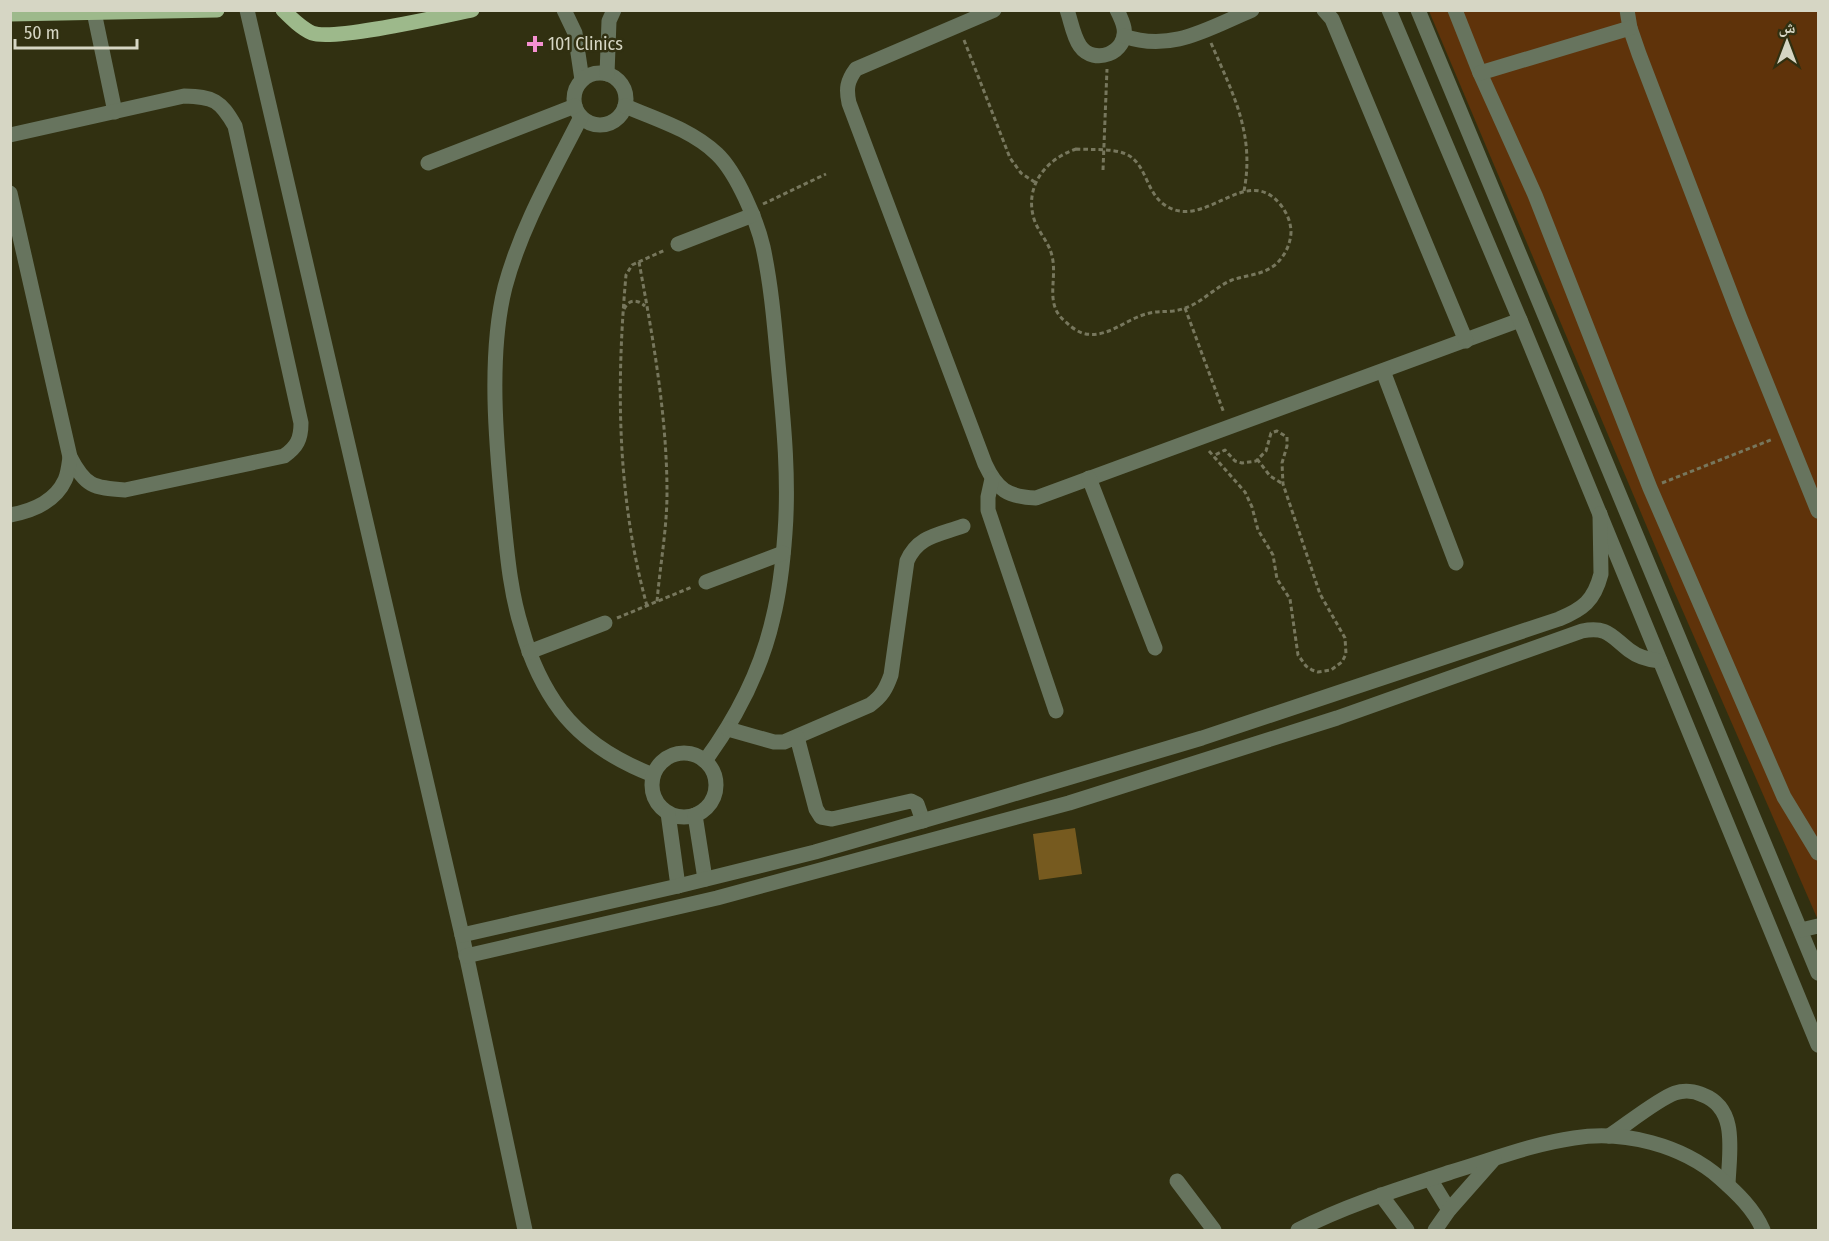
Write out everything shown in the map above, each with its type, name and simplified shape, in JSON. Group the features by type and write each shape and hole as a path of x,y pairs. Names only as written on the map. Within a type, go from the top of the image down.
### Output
{"main road":[{"path":"10,14 217,10"},
{"path":"283,10 295,23 314,33 332,34 472,10"}],"street":[{"path":"247,10 462,935 525,1230"},
{"path":"564,10 574,33 582,80"},
{"path":"608,74 609,21 614,10"},
{"path":"994,10 856,69 849,79 846,91 992,479 1004,491 1020,497 1036,498 1520,320"},
{"path":"1067,10 1080,46 1092,55 1107,55 1118,48 1124,36 1124,28 1117,10"},
{"path":"1124,36 1144,42 1166,42 1205,30 1252,10"},
{"path":"1324,10 1332,20 1466,340"},
{"path":"1389,10 1520,320 1818,1045"},
{"path":"1418,10 1817,966"},
{"path":"1455,10 1480,73 1535,195 1650,488 1784,797 1818,852"},
{"path":"1627,10 1630,28 1740,318 1818,511"},
{"path":"94,12 115,112"},
{"path":"1480,73 1630,28"},
{"path":"594,74 608,74 619,81 625,93 625,106 618,118 606,124 592,124 578,112 574,98 576,88 582,80 594,74"},
{"path":"10,135 184,96 206,97 224,107 235,126 301,423 301,436 295,448 284,456 125,490 101,489 80,477 70,457 10,193"},
{"path":"625,106 670,124 690,135 717,154 731,171 752,212 763,247 774,316 787,487 783,552 773,619 762,657 747,694 728,729 705,761"},
{"path":"428,164 578,112"},
{"path":"578,112 516,250 505,288 498,326 496,366 496,424 500,482 514,597 529,652 545,684 561,711 580,732 602,750 653,775"},
{"path":"678,244 752,212"},
{"path":"1383,371 1456,563"},
{"path":"10,515 30,511 51,498 66,480 70,457"},
{"path":"1089,478 1155,648"},
{"path":"992,479 988,510 1056,711"},
{"path":"462,935 678,886 815,852 927,820 1213,735 1559,620 1580,610 1595,592 1601,574 1600,514"},
{"path":"728,729 774,742 784,742 870,705 880,698 891,675 907,561 912,550 919,542 963,526"},
{"path":"706,582 783,552"},
{"path":"529,652 605,623"},
{"path":"466,956 717,898 1069,803 1326,721 1582,631 1597,630 1611,634 1636,655 1660,661"},
{"path":"797,737 816,809 821,817 832,819 911,801 917,804 936,839"},
{"path":"691,753 705,761 715,777 714,795 703,810 695,815 677,816 668,813 656,801 652,783 653,775 662,762 676,754 691,753"},
{"path":"668,813 678,886"},
{"path":"695,815 705,879"},
{"path":"1801,930 1818,926"},
{"path":"1609,1136 1676,1093 1695,1092 1712,1098 1725,1113 1730,1131 1728,1185"},
{"path":"1298,1230 1381,1195 1494,1159 1547,1143 1577,1137 1609,1136 1640,1140 1669,1148 1696,1161 1712,1171 1743,1199 1763,1230"},
{"path":"1435,1230 1449,1210 1494,1159"},
{"path":"1430,1179 1449,1210"},
{"path":"1178,1181 1214,1230"},
{"path":"1381,1195 1407,1230"}],"path":[{"path":"958,25 1010,158 1021,173 1036,183"},
{"path":"1205,30 1244,124 1248,152 1244,191"},
{"path":"1103,170 1107,55"},
{"path":"1076,150 1120,152 1138,164 1152,194 1173,209 1187,212 1201,210 1244,191 1262,192 1270,196 1284,209 1291,229 1289,245 1285,253 1269,269 1225,283 1198,303 1185,308 1150,312 1114,329 1097,334 1080,332 1064,321 1054,306 1052,258 1032,210 1036,183 1043,170 1068,152 1076,150"},
{"path":"752,212 826,174"},
{"path":"647,606 636,565 621,450 619,364 626,276 632,265 678,244"},
{"path":"639,262 658,381 667,492 657,602"},
{"path":"624,311 626,304 632,301 639,301 645,305 647,311"},
{"path":"1185,308 1229,427"},
{"path":"1198,439 1245,492 1252,507 1258,530 1271,550 1277,579 1290,599 1301,661 1312,670 1325,672 1337,666 1342,662 1347,646 1345,638 1320,594 1283,484 1282,463 1287,437 1277,430 1271,433 1266,451 1257,459 1242,463 1235,461 1225,450 1214,456"},
{"path":"1650,488 1786,433"},
{"path":"1257,459 1270,476 1283,484"},
{"path":"605,623 706,582"}],"shaded area":[{"path":"1429,11 1818,11 1818,920 1674,591"}],"building":[{"path":"1075,828 1082,874 1039,880 1033,834"}],"place":[{"name":"101 Clinics","path":"535,44"}]}
